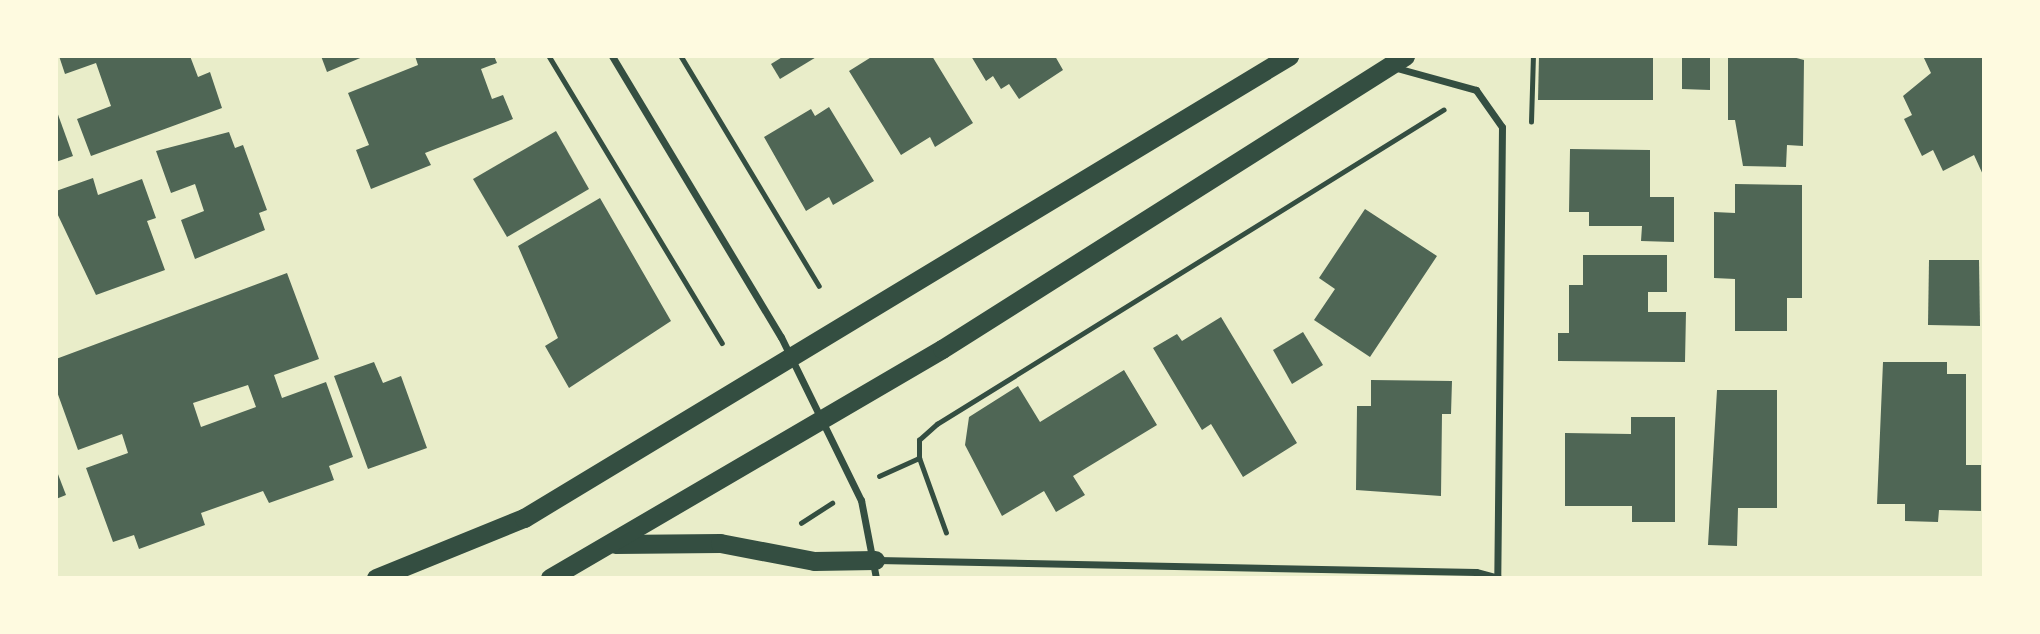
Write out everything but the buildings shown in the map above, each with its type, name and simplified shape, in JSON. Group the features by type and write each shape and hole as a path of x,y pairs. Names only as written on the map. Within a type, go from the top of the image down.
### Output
{"highway":[{"path":"376,578 524,518 793,360 1289,56"},
{"path":"550,578 613,544 822,418 1397,61"},
{"path":"613,544 720,543 814,561 876,569"}],"street":[{"path":"612,56 793,360 861,500 876,569 1476,572 1497,578 1502,127 1476,90 1397,61"}],"path":[{"path":"549,56 722,343"},
{"path":"681,56 819,286"},
{"path":"946,538 947,523 919,458 919,440 937,424 1449,106"},
{"path":"900,464 919,458"}]}
